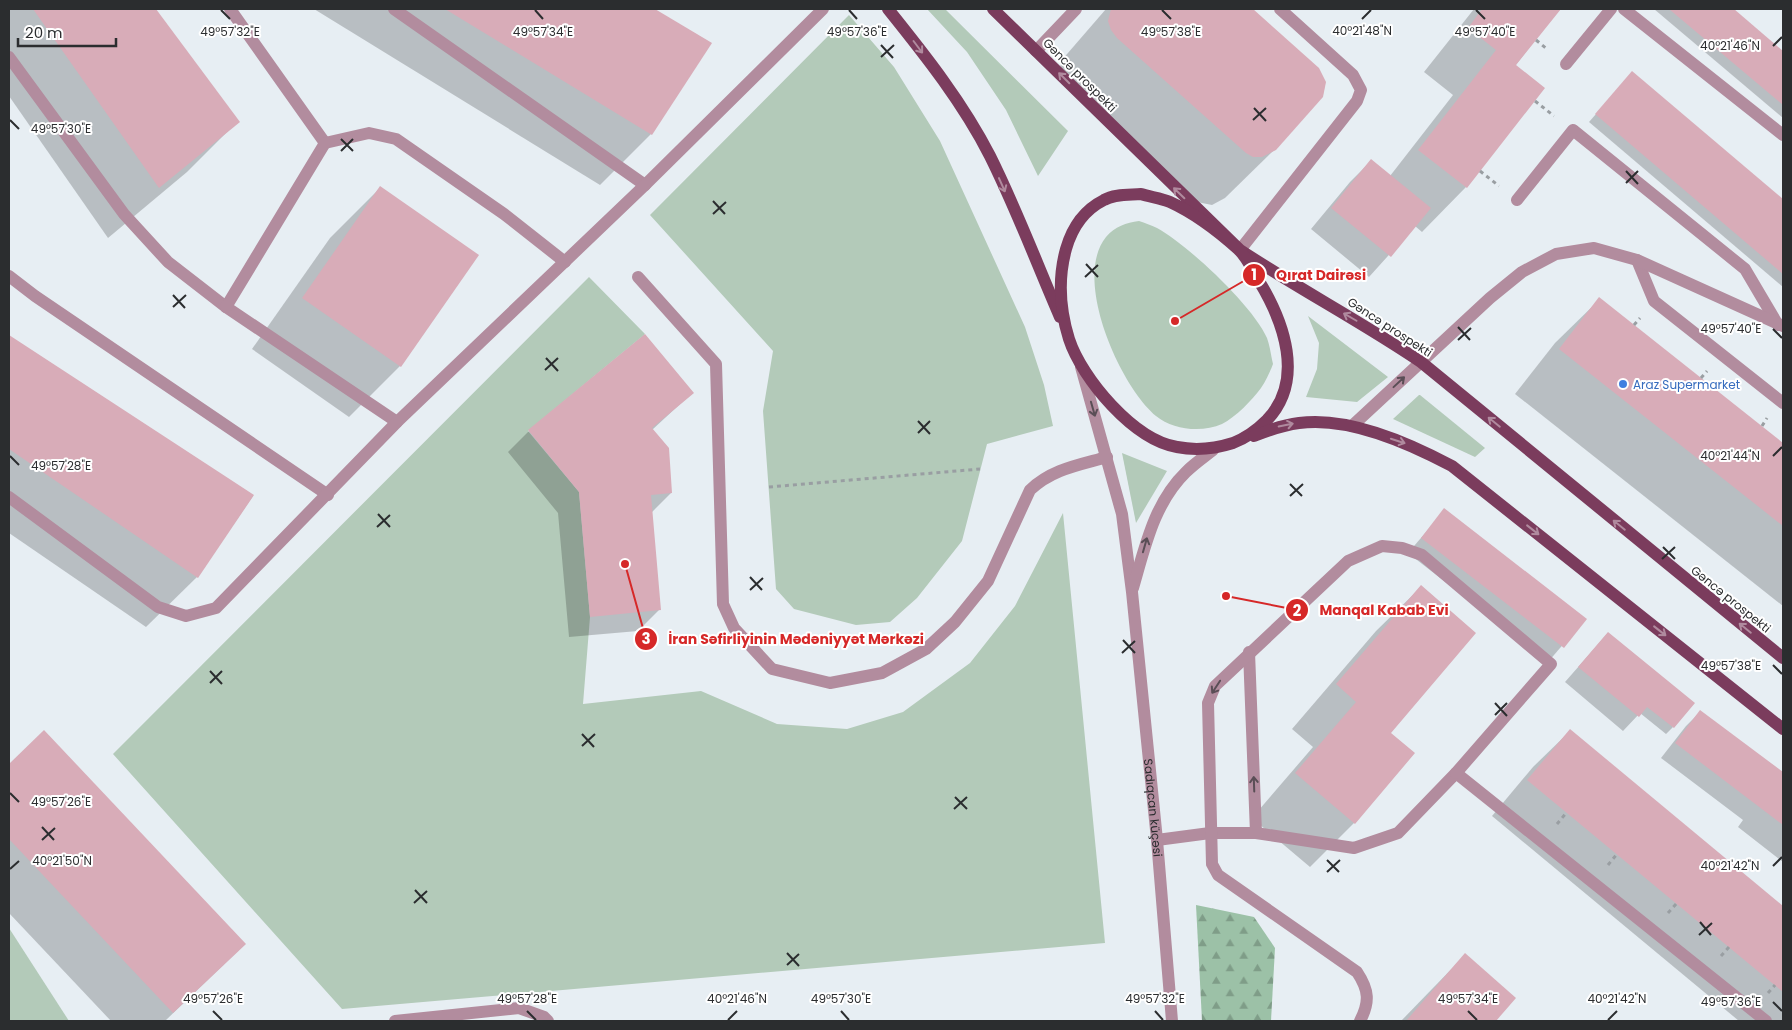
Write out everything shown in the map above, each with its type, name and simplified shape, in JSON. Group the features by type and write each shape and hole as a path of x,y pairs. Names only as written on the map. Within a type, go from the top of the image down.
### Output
{"main road":[{"path":"888,9 920,49 958,104 989,155 1079,362 1103,397 1128,421 1153,437 1176,447 1213,450 1278,427 1300,423 1326,422 1352,426 1416,447 1452,466 1783,730"},
{"name":"Gəncə prospekti","path":"993,9 1240,250 1375,331 1420,362 1783,658"},
{"path":"1069,338 1061,292 1062,267 1069,240 1079,220 1091,208 1105,199 1141,194 1169,202 1195,217 1240,250 1270,299 1281,324 1288,357 1286,384 1277,410 1258,430 1240,441"}],"street":[{"path":"230,9 325,143"},
{"path":"394,9 645,185"},
{"path":"9,496 158,607 186,616 216,608 397,422 645,185 823,9"},
{"path":"1036,50 1076,9"},
{"path":"1240,250 1357,101 1361,90 1353,75 1280,9"},
{"path":"1566,64 1611,9"},
{"path":"1624,9 1783,135"},
{"path":"9,57 124,214 168,262 226,306 397,422"},
{"path":"1517,200 1573,130 1745,269 1781,325"},
{"path":"226,306 325,143 369,133 396,139 504,214 565,262"},
{"path":"1352,426 1420,362 1522,272 1556,254 1594,248 1637,260 1781,325"},
{"path":"1637,260 1654,301 1783,404"},
{"path":"9,276 35,296 328,495"},
{"path":"638,277 716,364 723,604 734,628 772,669 830,683 882,674 926,649 955,622 988,581 1030,490 1042,479 1058,470 1107,457"},
{"name":"Sadıqcan küçəsi","path":"1079,362 1122,514 1132,592 1157,840 1172,1021"},
{"path":"1132,592 1158,510 1186,472 1213,450"},
{"path":"1157,840 1210,833 1256,833 1354,848 1398,833 1456,772 1551,664 1422,555 1402,548 1382,546 1348,561 1215,686 1208,703 1210,833 1212,864 1218,875 1357,972 1366,986 1366,1008 1360,1021"},
{"path":"1250,652 1256,833"},
{"path":"1456,772 1766,1021"},
{"path":"395,1021 519,1008 544,1017 548,1021"}],"path":[{"path":"769,487 980,469"}],"green space":[{"path":"927,9 945,9 1068,131 1038,176 1006,110 967,52"},
{"path":"849,15 894,67 940,141 1025,327 1044,385 1053,426 987,444 962,541 917,598 890,622 856,625 794,609 776,589 763,411 773,351 650,215"},
{"path":"1139,221 1157,228 1170,236 1202,262 1248,310 1260,325 1267,338 1273,364 1266,379 1248,403 1222,424 1206,429 1188,429 1163,421 1142,401 1115,357 1097,304 1094,278 1097,256 1106,237 1113,230 1125,224"},
{"path":"589,277 645,334 528,431 579,492 590,617 583,704 701,691 777,724 847,729 903,712 970,663 1015,606 1063,513 1105,943 342,1009 113,754"},
{"path":"1308,316 1388,377 1357,402 1306,397 1317,369 1319,343"},
{"path":"1419,395 1485,448 1475,457 1393,419"},
{"path":"1122,453 1167,471 1136,523"},
{"path":"1196,905 1254,917 1275,948 1271,1021 1202,1021"},
{"path":"9,928 69,1021 9,1021"}],"building":[{"path":"33,9 156,9 240,122 159,188"},
{"path":"445,9 655,9 712,43 652,135"},
{"path":"1111,9 1253,9 1319,68 1326,82 1323,97 1276,150 1262,157 1253,157 1246,153 1117,38 1111,30 1108,21"},
{"path":"1482,9 1561,9 1516,65 1545,88 1467,188 1418,150 1496,50 1468,28"},
{"path":"1669,9 1734,9 1783,51 1783,105"},
{"path":"1632,71 1783,199 1783,274 1595,114"},
{"path":"1371,159 1431,208 1391,257 1331,208"},
{"path":"380,186 479,255 401,367 302,298"},
{"path":"1599,297 1783,443 1783,526 1559,349"},
{"path":"645,334 694,393 652,428 669,448 672,493 651,495 661,610 590,617 579,492 528,430"},
{"path":"9,335 254,495 198,578 9,449"},
{"path":"1444,508 1587,619 1564,648 1421,538"},
{"path":"1421,585 1476,633 1391,733 1415,753 1355,824 1295,773 1356,702 1336,684"},
{"path":"1608,632 1695,703 1674,728 1647,707 1639,717 1578,667"},
{"path":"1700,710 1783,772 1783,825 1675,743"},
{"path":"1570,729 1783,906 1783,992 1527,780"},
{"path":"44,730 246,944 173,1013 9,839 9,764"},
{"path":"1465,953 1516,998 1496,1021 1406,1021"}],"place":[{"name":"Qırat Dairəsi","path":"1175,321"},
{"name":"Araz Supermarket","path":"1623,384"},
{"name":"İran Səfirliyinin Mədəniyyət Mərkəzi","path":"625,564"},
{"name":"Manqal Kabab Evi","path":"1226,596"}]}
